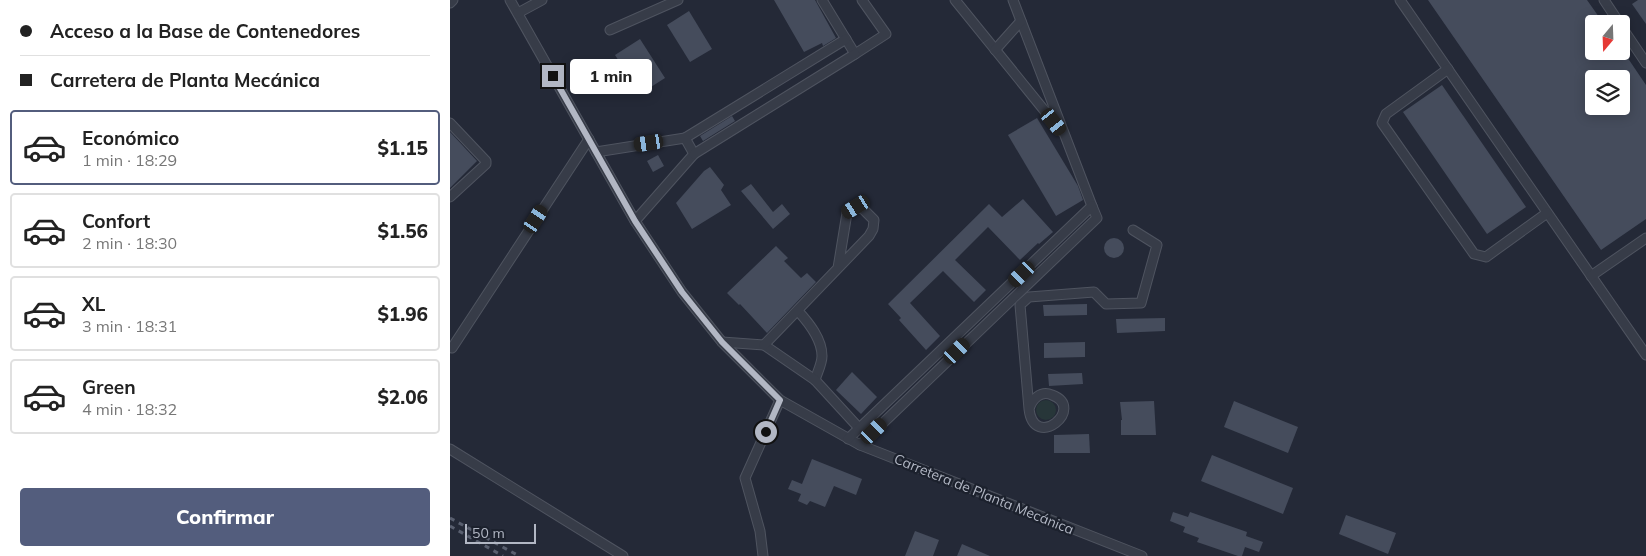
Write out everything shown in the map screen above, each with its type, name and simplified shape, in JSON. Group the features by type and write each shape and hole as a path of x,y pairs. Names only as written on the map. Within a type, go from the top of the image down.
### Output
{"street":[{"path":"450,3 453,0"},
{"name":"Carretera de Planta Mecánica","path":"510,0 635,221 682,292 722,342 780,400 860,445 1142,556"},
{"path":"518,13 542,0"},
{"path":"610,30 678,0"},
{"path":"822,0 855,54"},
{"path":"635,221 694,154 886,34 862,0"},
{"path":"955,0 1066,137"},
{"path":"860,445 1096,218 1013,0"},
{"path":"1400,0 1646,355"},
{"path":"1604,0 1614,15"},
{"path":"995,50 1021,21"},
{"path":"596,152 685,138 846,39"},
{"path":"1630,40 1646,63"},
{"path":"1448,69 1386,114 1382,123 1474,254 1486,257 1547,213"},
{"path":"450,123 486,161 486,164 450,197"},
{"path":"685,138 694,154"},
{"path":"452,348 589,139"},
{"path":"848,439 1092,206"},
{"path":"764,345 869,236 873,229 874,220 863,209 856,207 847,213 838,268"},
{"path":"1029,410 1020,305 1029,297 1094,292 1106,304 1141,303 1157,245 1132,230"},
{"path":"1591,276 1646,238"},
{"path":"798,310 819,341 822,358 815,380"},
{"path":"722,342 764,345 815,380 860,428"},
{"path":"763,556 760,531 745,478 780,400"},
{"path":"450,449 623,556"}],"shaded area":[{"path":"1046,400 1053,403 1056,410 1053,417 1046,420 1039,417 1036,410 1039,403"}],"building":[{"path":"774,0 815,0 836,38 823,46 822,43 804,52"},
{"path":"1428,0 1587,0 1598,15 1585,15 1585,60 1629,60 1646,85 1646,219 1601,250"},
{"path":"1638,0 1646,0 1646,24 1632,4"},
{"path":"689,11 712,49 690,62 667,25"},
{"path":"640,39 665,78 640,94 615,55"},
{"path":"1442,85 1526,207 1487,234 1403,112"},
{"path":"732,116 735,121 703,141 700,136"},
{"path":"1037,118 1078,186 1083,200 1056,216 1008,135"},
{"path":"450,132 477,161 450,188"},
{"path":"658,155 664,166 653,172 647,161"},
{"path":"710,167 724,185 721,190 731,205 692,229 676,203 704,171"},
{"path":"751,184 773,212 782,204 790,214 773,229 741,191"},
{"path":"1023,199 1053,232 1020,260 988,227 955,260 986,290 974,302 943,271 910,303 940,336 926,350 899,320 901,318 888,304 989,204 1002,217"},
{"path":"1114,238 1121,241 1124,248 1121,255 1114,258 1107,255 1104,248 1107,241"},
{"path":"776,246 788,258 784,261 801,278 807,273 816,282 767,333 727,293"},
{"path":"1087,304 1087,315 1044,316 1043,305"},
{"path":"1165,318 1165,331 1117,333 1116,319"},
{"path":"1085,342 1085,357 1044,358 1044,343"},
{"path":"852,372 877,397 861,414 836,390"},
{"path":"1082,373 1083,384 1049,386 1048,374"},
{"path":"1154,401 1156,435 1121,435 1120,402"},
{"path":"1234,401 1298,427 1288,453 1224,427"},
{"path":"1089,434 1090,453 1054,453 1054,435"},
{"path":"1212,455 1293,488 1283,514 1201,481"},
{"path":"812,459 862,479 856,495 834,486 825,507 810,501 807,505 798,501 801,494 788,489 792,480 802,484"},
{"path":"1173,512 1188,517 1190,512 1247,532 1246,536 1263,542 1259,552 1245,547 1242,556 1238,556 1197,542 1199,538 1183,532 1185,527 1170,521"},
{"path":"1346,515 1396,533 1388,554 1339,534"},
{"path":"915,531 939,540 933,556 905,556"},
{"path":"962,544 990,556 957,556"}],"railway":[{"path":"450,518 519,556"},
{"path":"450,526 503,556"}],"route":[{"path":"553,76 635,221 682,292 722,342 780,400 766,432"}]}
